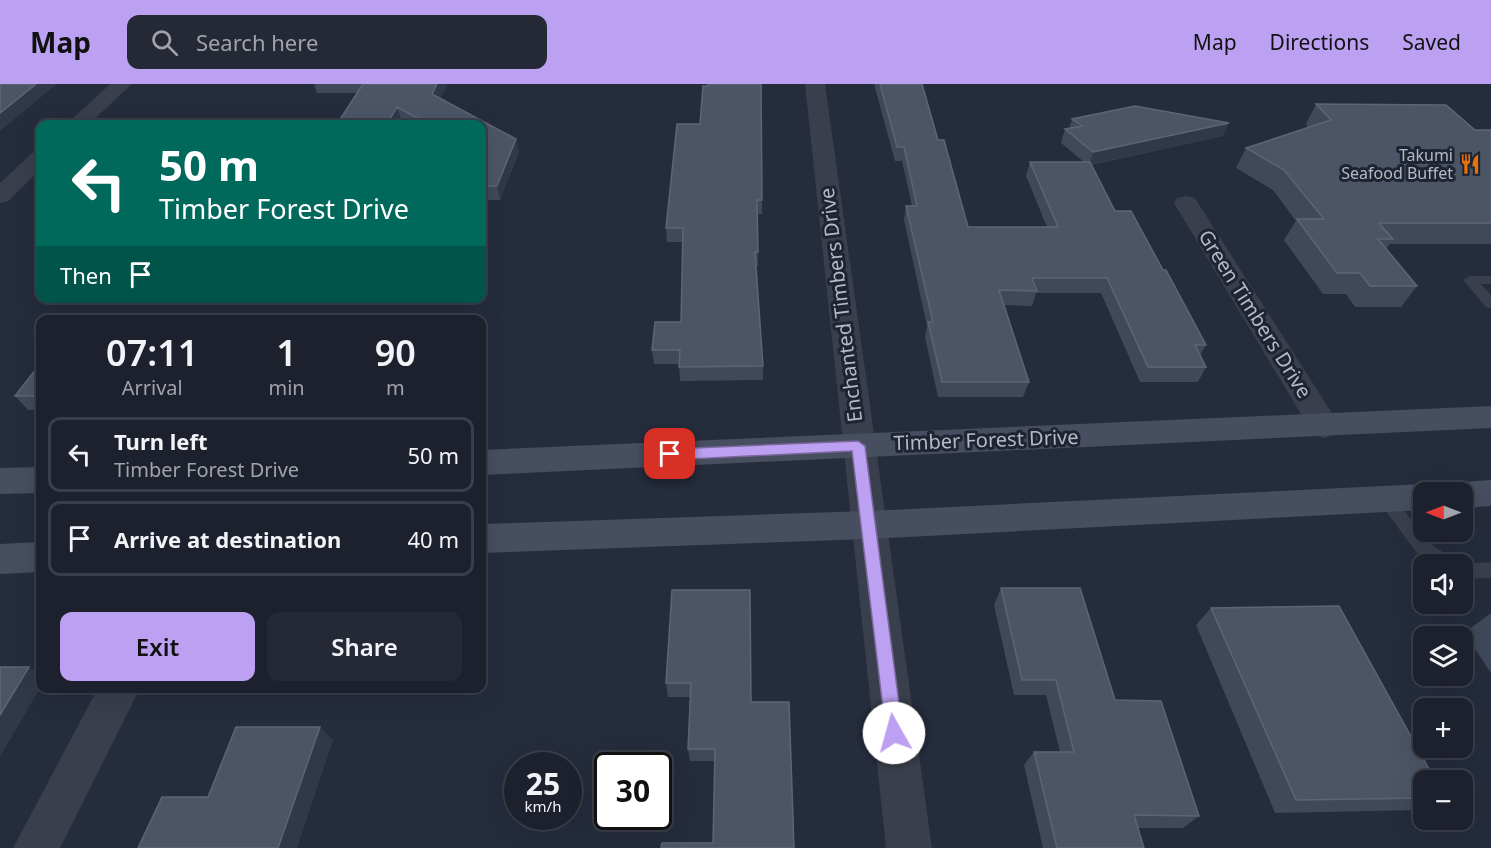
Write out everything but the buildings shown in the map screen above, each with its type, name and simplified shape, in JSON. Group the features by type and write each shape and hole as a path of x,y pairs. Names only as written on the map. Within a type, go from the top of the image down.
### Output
{"street":[{"path":"82,120 122,84"},
{"name":"Enchanted Timbers Drive","path":"815,84 909,848"},
{"path":"5,191 36,162"},
{"path":"5,191 36,186"},
{"name":"Green Timbers Drive","path":"1186,203 1324,426"},
{"name":"Timber Forest Drive","path":"486,463 1491,417"},
{"path":"0,481 36,480"},
{"path":"1473,494 1491,493"},
{"path":"486,539 869,525 1413,498"},
{"path":"0,559 36,557"},
{"path":"36,848 117,693"}],"lane":[{"path":"1491,280 1470,280 1491,304"},
{"path":"1387,500 1422,547 1432,554"},
{"path":"1473,571 1491,570"}],"place":[{"name":"Takumi Seafood Buffet","path":"1470,164"}],"route":[{"path":"670,454 858,446 894,733"}]}
